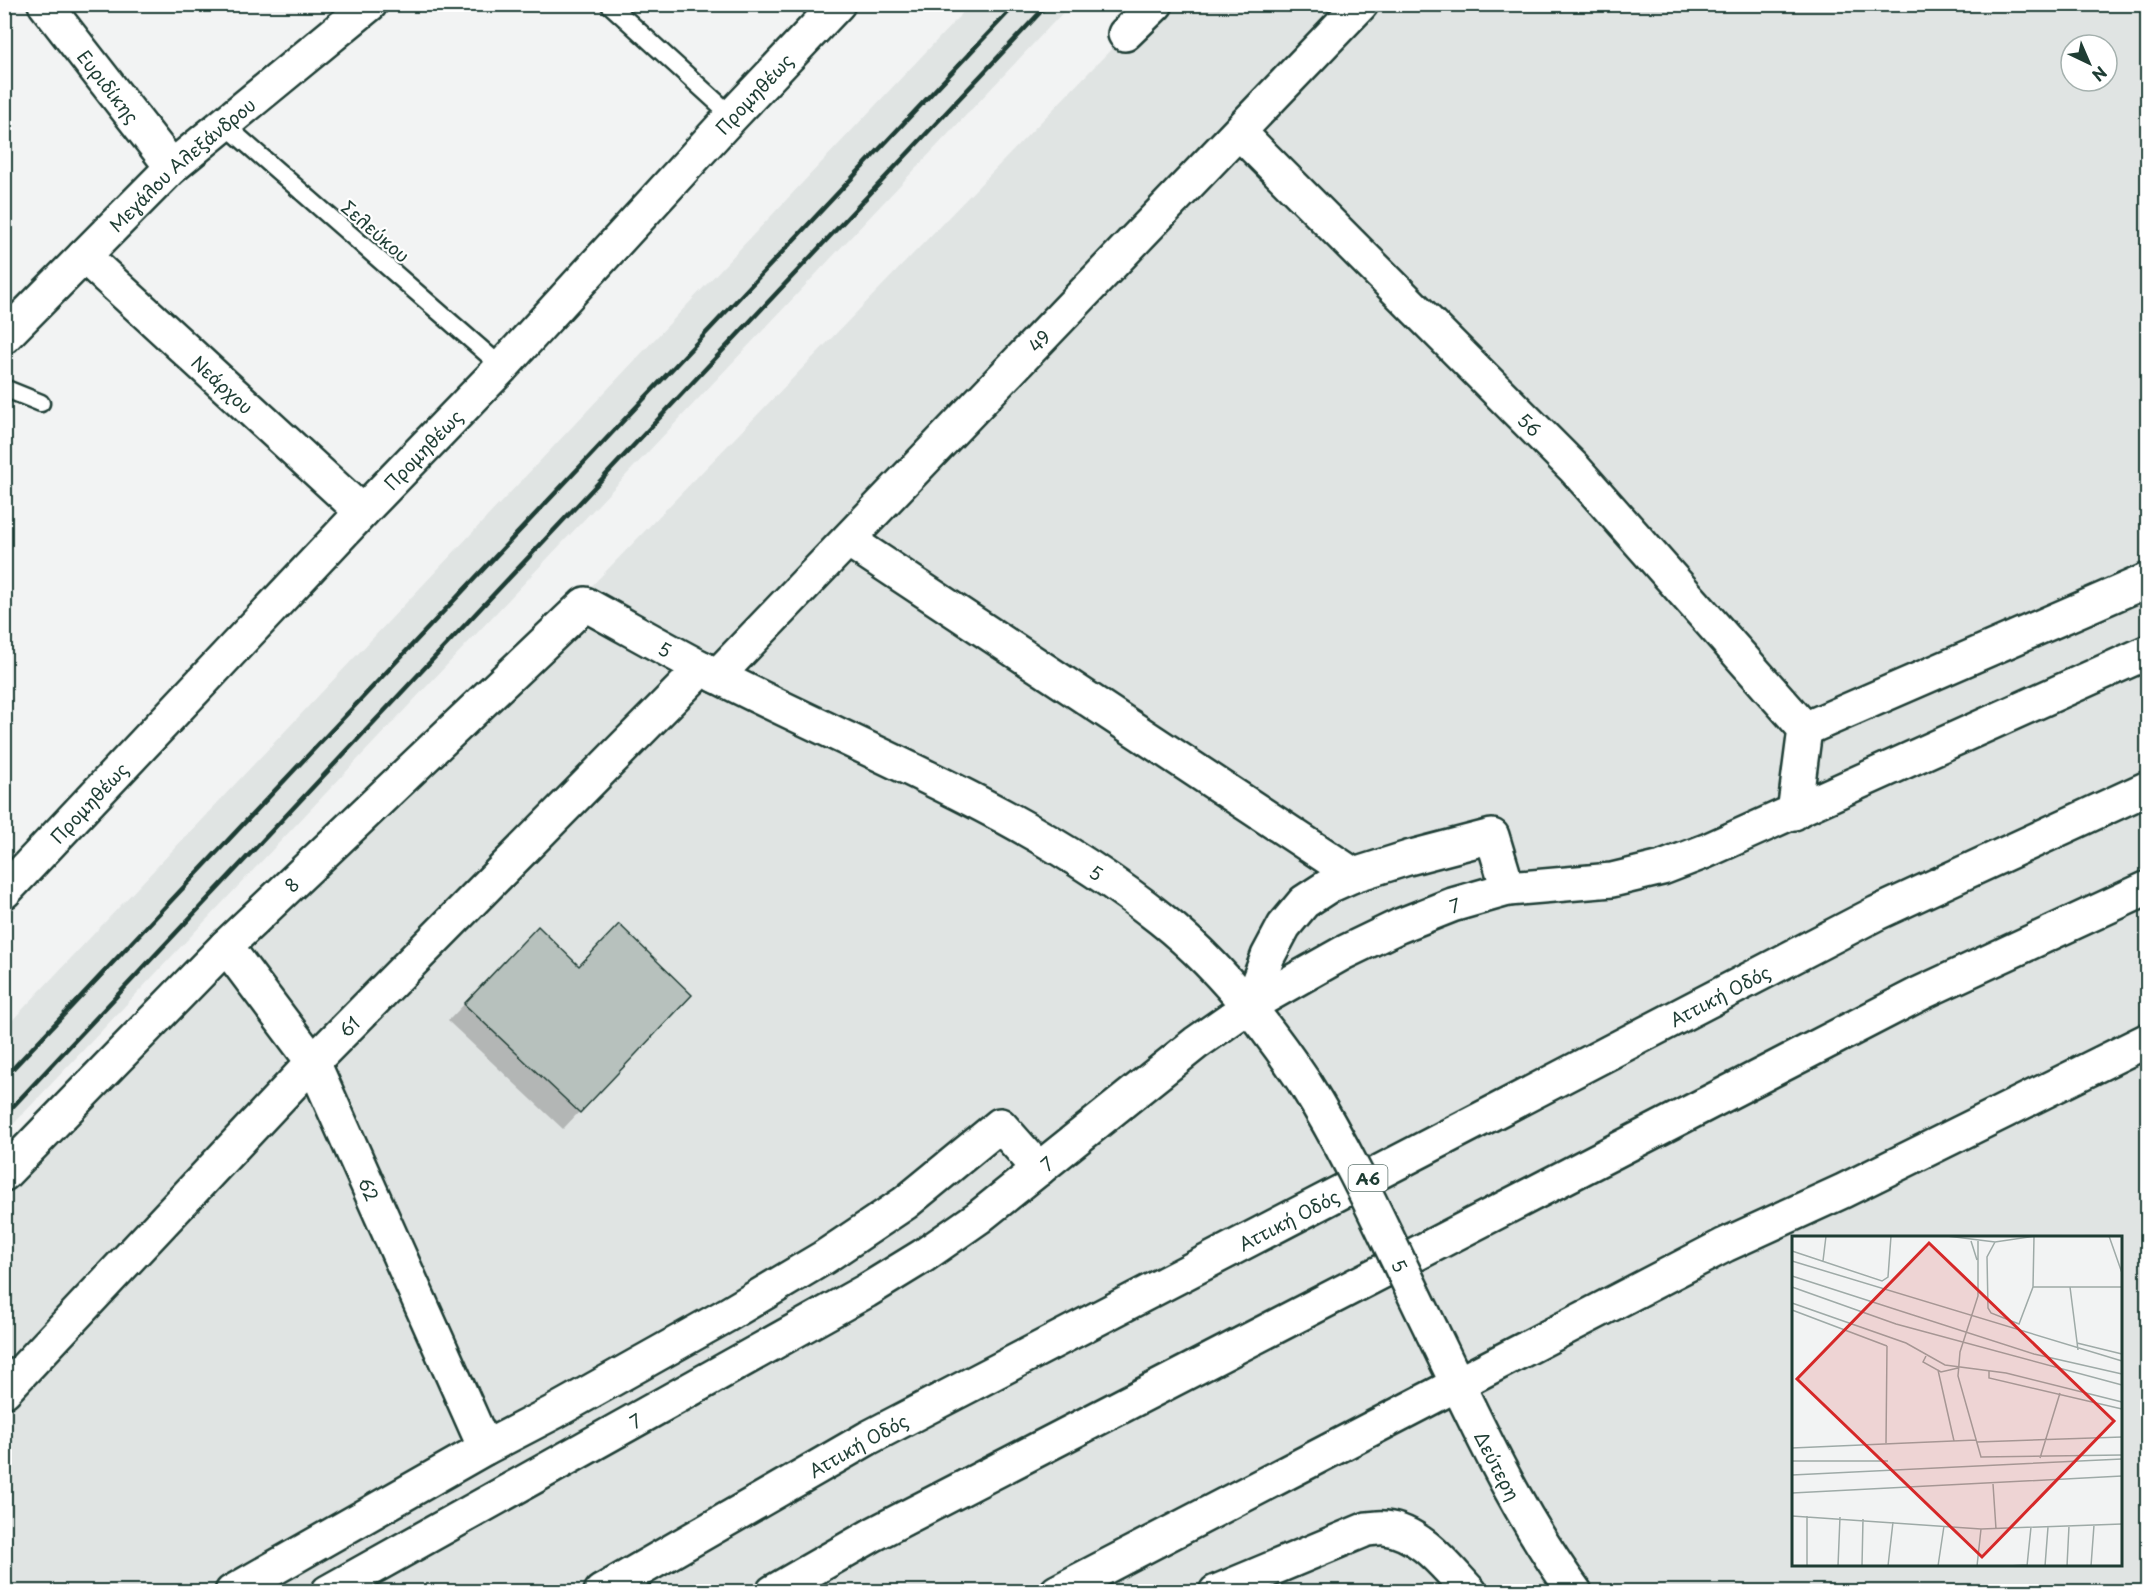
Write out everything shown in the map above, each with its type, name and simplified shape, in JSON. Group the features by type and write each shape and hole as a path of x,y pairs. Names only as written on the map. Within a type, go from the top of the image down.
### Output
{"main road":[{"name":"Ευριδίκης","path":"45,4 172,167"},
{"name":"Μεγάλου Αλεξάνδρου","path":"4,337 172,167 370,4"},
{"name":"Προμηθέως","path":"4,892 502,367 838,4"},
{"path":"1125,34 1156,4"},
{"name":"49","path":"709,672 848,540 1361,4"},
{"name":"56","path":"1240,132 1574,468 1805,729"},
{"name":"Νεάρχου","path":"84,256 362,512"},
{"path":"848,540 1354,875"},
{"path":"1794,813 1805,729 2148,580"},
{"name":"5","path":"585,604 709,672 954,789 1013,820 1117,885 1163,920 1204,958 1249,1006 1304,1082 1328,1120 1432,1331"},
{"name":"8","path":"4,1174 226,946 585,604"},
{"name":"7","path":"328,1592 866,1291 923,1256 979,1217 1146,1082 1249,1006 1343,953 1399,926 1452,905 1508,889 1612,880 1662,868 1794,813 2148,652"},
{"name":"61","path":"4,1391 313,1062 709,672"},
{"name":"Αττική Οδός","path":"601,1592 868,1438 1877,913 2148,788"},
{"path":"1249,1006 1268,956 1284,926 1304,902 1326,887 1354,875 1408,858 1492,836 1508,889"},
{"path":"773,1592 874,1533 1921,993 2148,888"},
{"name":"62","path":"226,946 313,1062 493,1443 522,1482"},
{"path":"1057,1592 1725,1245 1843,1191 2148,1040"},
{"path":"232,1592 493,1443 554,1412 717,1321 831,1252 905,1203 1000,1125 1039,1169"},
{"name":"Δεύτερη","path":"1432,1331 1518,1505 1575,1592"},
{"path":"1216,1592 1366,1529 1384,1528 1400,1532 1419,1542 1470,1592"}],"lane":[{"path":"609,4 732,116"},
{"name":"Σελεύκου","path":"224,124 502,367"},
{"path":"4,388 41,403"}],"shaded area":[{"path":"971,4 1070,5 5,1133 5,1028"},
{"path":"1154,5 2147,5 2147,1591 5,1591 4,1193"}],"building":[{"path":"619,924 692,995 580,1113 464,1004 538,926 579,966"}],"railway":[{"path":"4,1078 1016,4"},
{"path":"4,1116 1048,4"}]}
